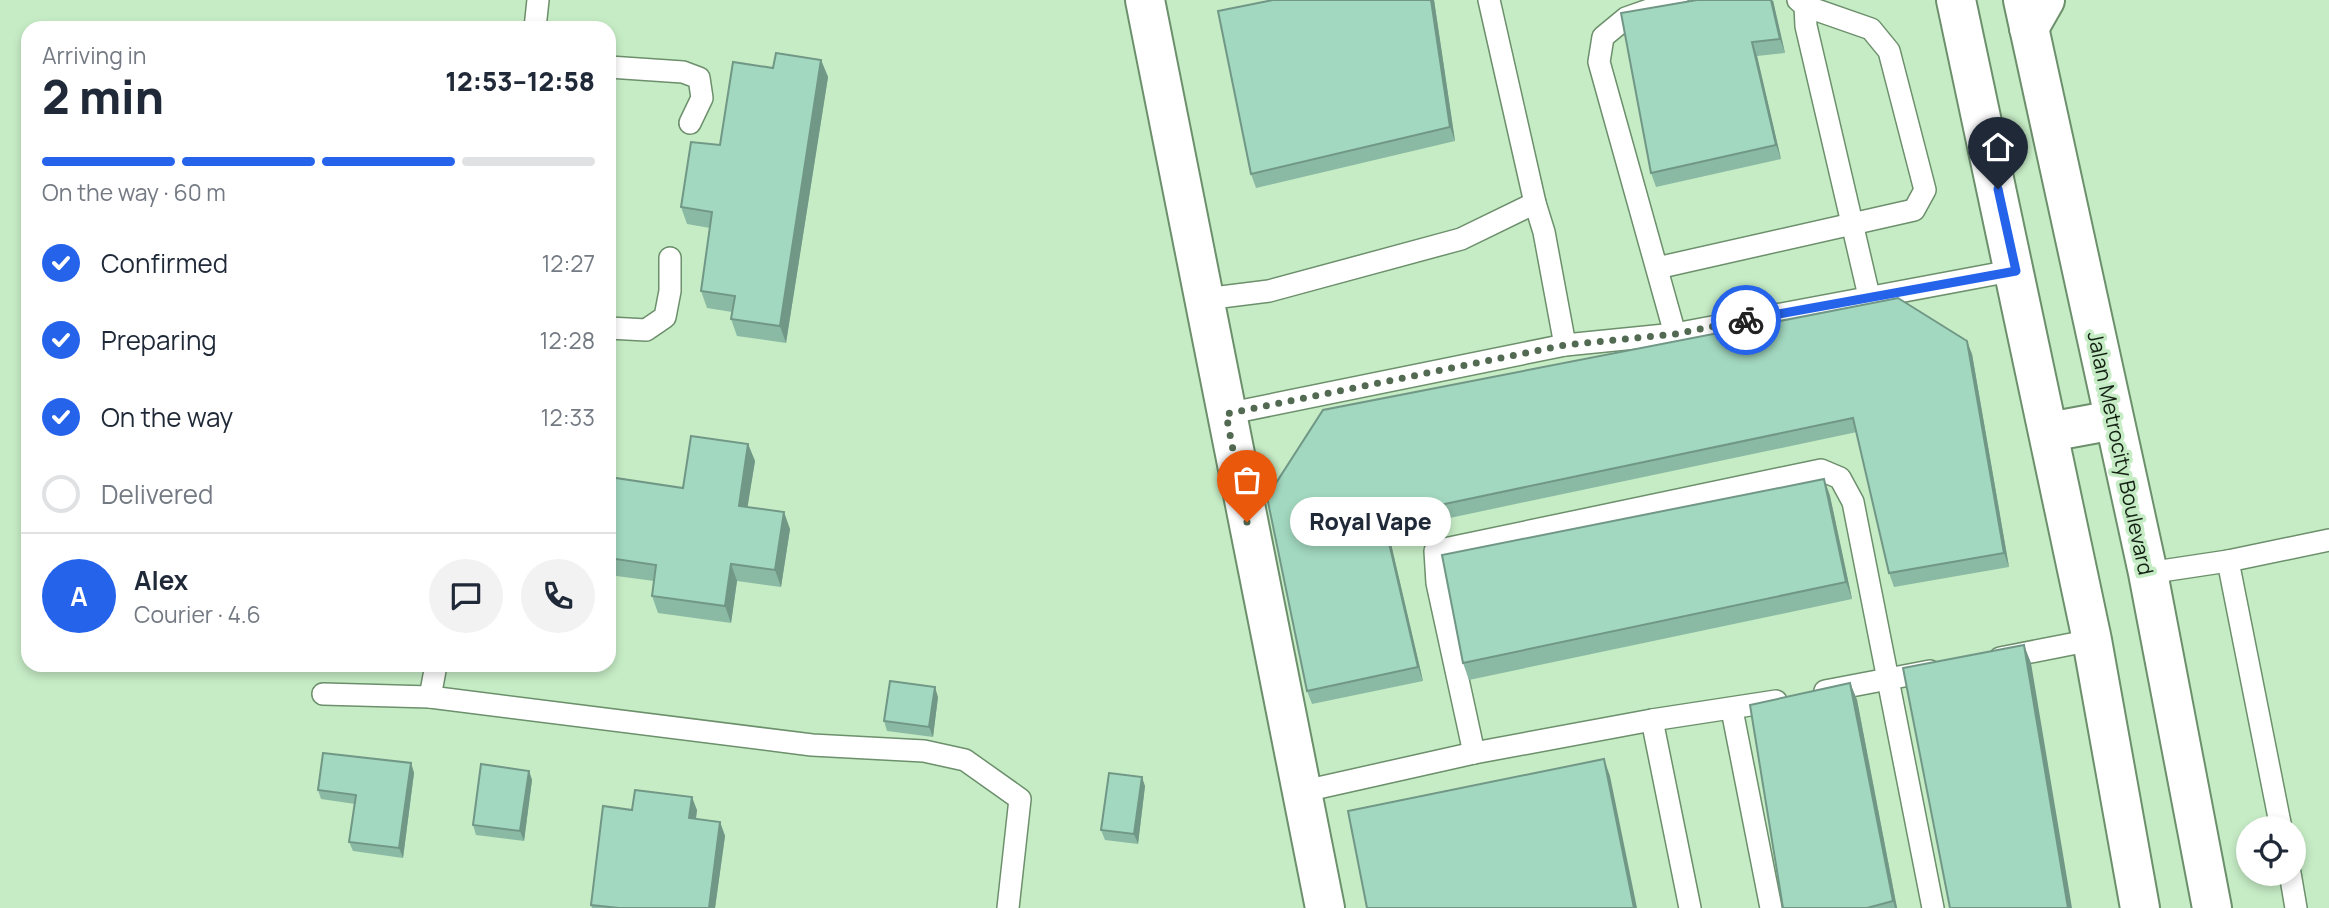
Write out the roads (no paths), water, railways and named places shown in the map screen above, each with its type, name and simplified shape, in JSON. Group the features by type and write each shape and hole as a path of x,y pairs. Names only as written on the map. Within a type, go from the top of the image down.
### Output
{"street":[{"path":"1146,0 1325,908"},
{"path":"1956,0 2016,271 2092,640 2140,908"},
{"name":"Jalan Metrocity Boulevard","path":"2032,9 2114,420 2148,573 2212,908"},
{"path":"2049,432 2114,420"}],"lane":[{"path":"535,21 538,0"},
{"path":"1489,0 1544,232 1565,345"},
{"path":"1675,334 1599,62 1603,37 1626,18 1677,0"},
{"path":"1657,268 1914,210 1925,190 1889,51 1871,29 1802,3"},
{"path":"1802,3 1869,296"},
{"path":"616,67 683,72 699,78 702,98 690,123"},
{"path":"1205,299 1269,291 1461,239 1535,203"},
{"path":"616,328 646,330 665,317 670,291 670,258"},
{"path":"1226,414 1565,345 1675,334 1869,296 2016,271"},
{"path":"1474,753 1437,583 1435,551 1821,470 1839,478 1853,502 1933,908"},
{"path":"2148,573 2228,561 2329,540"},
{"path":"2228,561 2279,816"},
{"path":"1983,661 2092,640"},
{"path":"1300,792 1474,753 1652,720 1732,710 1955,666"},
{"path":"430,697 435,672"},
{"path":"323,694 430,697 812,745 924,751 965,760 1020,799 1009,908"},
{"path":"1732,710 1771,908"},
{"path":"1652,720 1690,908"},
{"path":"2293,886 2297,908"}],"place":[{"name":"Royal Vape","path":"1247,522"}]}
